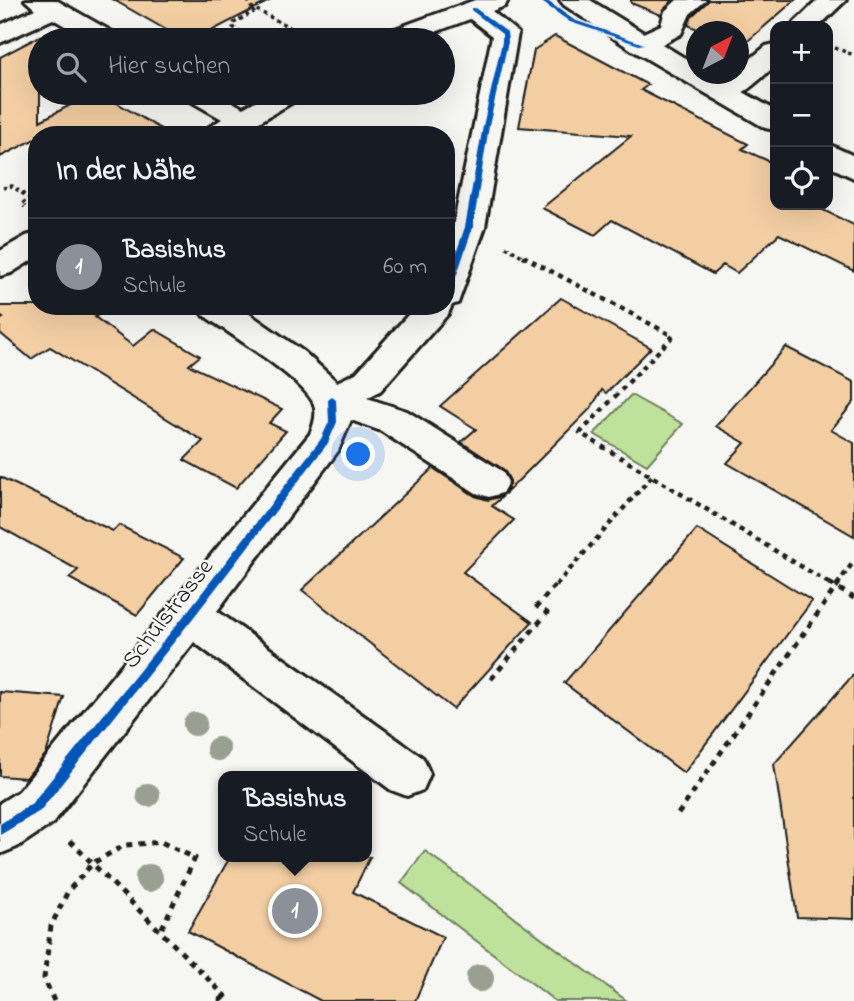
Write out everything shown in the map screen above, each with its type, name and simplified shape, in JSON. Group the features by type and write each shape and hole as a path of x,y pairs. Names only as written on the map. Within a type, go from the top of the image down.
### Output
{"street":[{"path":"573,0 641,44 770,119"},
{"path":"672,29 678,11 692,0"},
{"path":"641,44 695,17 713,0"},
{"path":"810,21 833,0"},
{"path":"422,28 486,4 505,33 468,227 455,267"},
{"path":"0,35 46,5 86,28"},
{"path":"724,92 770,57"},
{"path":"218,105 242,119"},
{"path":"231,126 267,105"},
{"path":"833,156 854,169"},
{"path":"0,265 28,248"},
{"path":"227,315 301,368 319,383 332,400 394,421 489,482"},
{"path":"332,400 368,382 428,315"},
{"name":"Schulstrasse","path":"0,830 36,807 325,441 333,422 332,400"},
{"path":"190,615 407,774"}],"path":[{"path":"248,0 251,7 291,28"},
{"path":"234,28 234,23 257,10"},
{"path":"833,47 854,55"},
{"path":"3,188 12,186 28,197"},
{"path":"468,227 673,336 580,433 854,598"},
{"path":"491,679 547,613 537,606 652,477"},
{"path":"678,814 854,561"},
{"path":"67,837 228,998 219,1001"},
{"path":"54,1001 44,978 51,926 68,891 93,863 125,845 161,842 195,858 160,932"}],"green space":[{"path":"631,395 683,424 647,465 594,434"},
{"path":"425,851 627,1001 555,1001 401,883"}],"building":[{"path":"114,0 271,0 217,28 163,28"},
{"path":"631,0 673,0 661,15 631,3"},
{"path":"709,0 795,0 749,40 749,21 690,21"},
{"path":"555,36 648,85 641,90 748,144 742,149 770,162 770,210 823,210 854,225 854,271 779,234 737,273 723,265 713,274 612,220 595,235 542,208 631,136 519,127 534,50"},
{"path":"28,42 28,105 40,105 40,121 70,105 120,105 156,126 28,126 28,143 0,157 0,57"},
{"path":"561,298 651,348 606,393 602,390 591,408 505,494 510,481 504,470 461,442 476,429 440,406"},
{"path":"0,306 28,306 28,315 98,315 95,317 133,346 154,329 200,356 189,365 282,409 269,423 286,431 236,488 184,460 203,441 50,347 31,359 0,333 0,320 3,318 0,316"},
{"path":"786,347 854,382 854,402 831,430 854,443 854,536 727,463 745,443 716,426"},
{"path":"433,468 475,496 488,500 503,496 492,506 514,520 463,572 532,622 453,709 302,590"},
{"path":"0,477 113,531 119,525 184,558 137,615 69,578 78,570 0,527"},
{"path":"697,529 812,601 684,773 564,683"},
{"path":"854,674 854,919 797,917 774,764"},
{"path":"0,692 64,697 46,754 26,778 0,776"},
{"path":"227,862 368,862 353,892 443,937 415,1001 321,1001 188,931"}],"cycle path":[{"path":"542,0 572,21 641,44"},
{"path":"455,268 469,227 486,126 505,42 505,33 473,9"},
{"path":"0,830 36,807 325,441 333,422 332,400"}],"place":[{"name":"Basishus","path":"295,911"}]}
